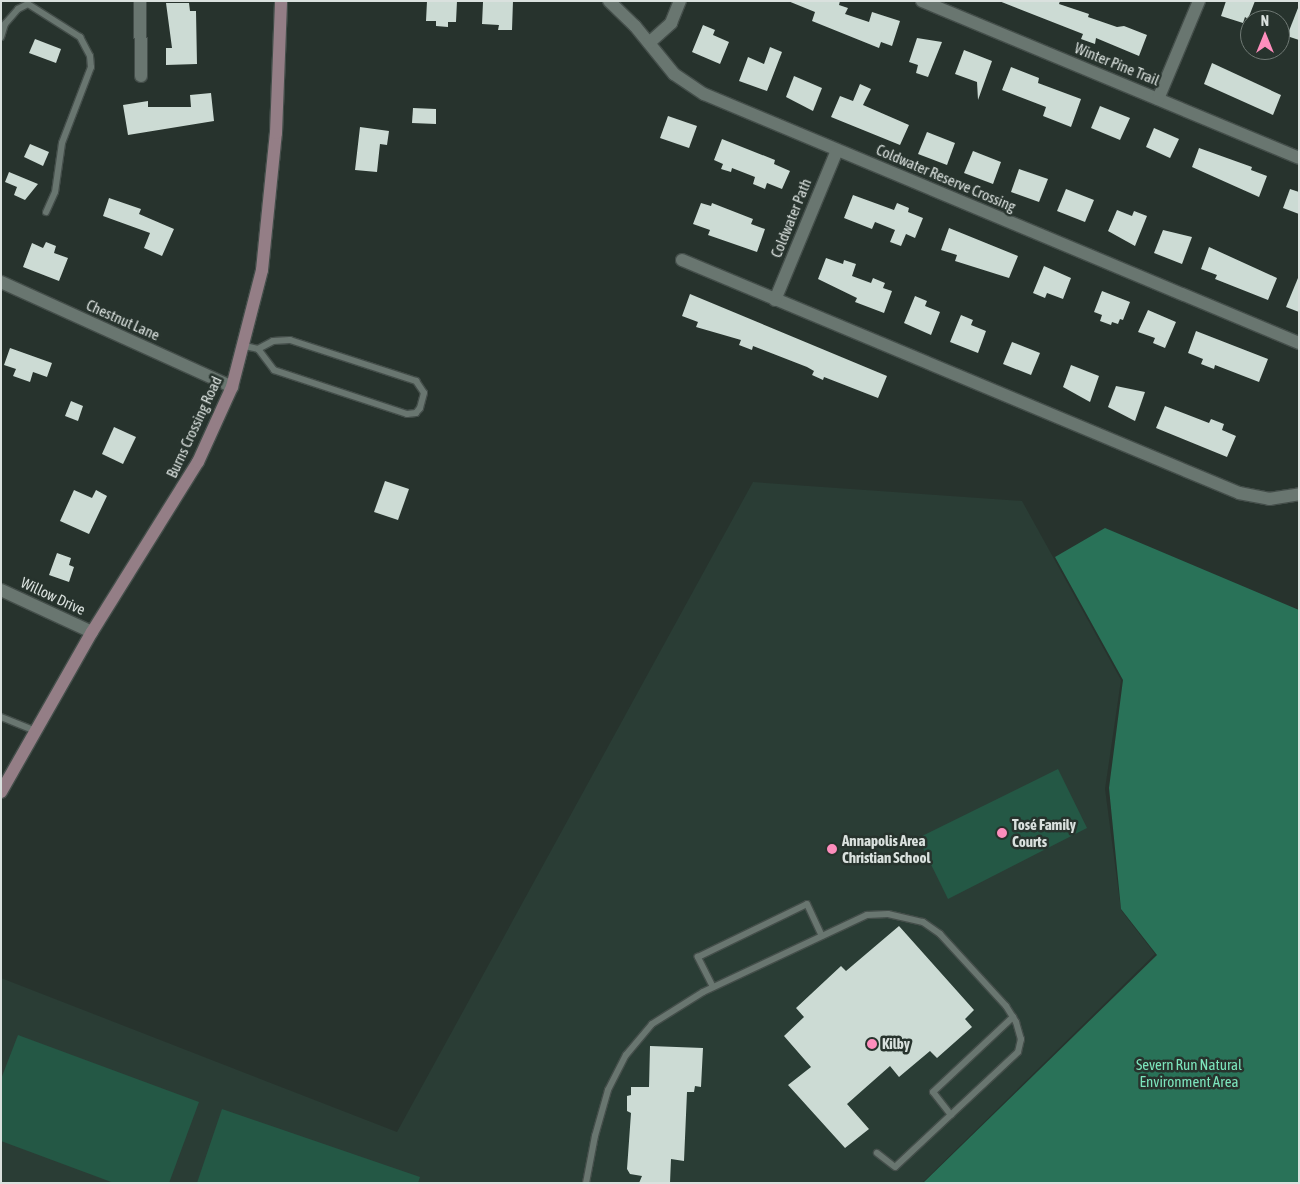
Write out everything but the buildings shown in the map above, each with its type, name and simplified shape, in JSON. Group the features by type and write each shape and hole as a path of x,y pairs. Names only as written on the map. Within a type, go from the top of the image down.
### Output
{"street":[{"path":"140,1 141,76"},
{"name":"Burns Crossing Road","path":"1,792 34,730 92,632 198,462 232,387 245,346 262,270 271,194 281,1"},
{"name":"Coldwater Reserve Crossing","path":"609,1 685,84 837,150 1299,343"},
{"path":"649,43 671,23 680,1"},
{"name":"Winter Pine Trail","path":"922,1 1299,158"},
{"path":"1158,99 1199,1"},
{"name":"Coldwater Path","path":"775,300 837,150"},
{"path":"682,260 1239,493 1269,499 1299,494"},
{"name":"Chestnut Lane","path":"1,282 232,387"},
{"name":"Willow Drive","path":"1,590 92,632"}],"lane":[{"path":"1,37 5,24 18,9 28,4 80,37 90,56 91,67 62,143 55,192 46,212"},
{"path":"245,346 258,348 273,342 290,340 416,381 424,392 420,408 416,413 407,414 274,370 258,348"},
{"path":"1,717 34,730"},
{"path":"713,987 698,957 807,904 822,936"},
{"path":"586,1183 595,1136 608,1090 626,1055 652,1024 713,987 867,914 888,914 923,922 940,934 1013,1017 1021,1038 1018,1052 895,1167 877,1153"},
{"path":"951,1115 932,1092 1013,1017"}],"shaded area":[{"name":"Annapolis Area Christian School","path":"753,482 1022,501 1121,680 1105,789 1121,910 1155,954 922,1183 1,1183 1,978 397,1132"}],"green space":[{"name":"Severn Run Natural Environment Area","path":"1105,528 1299,610 1299,1183 923,1183 1157,955 1121,909 1109,788 1123,680 1055,557"},
{"name":"Tosé Family Courts","path":"1058,769 1087,828 948,899 918,838"},
{"path":"18,1035 199,1102 169,1183 114,1183 1,1141 1,1079"},
{"path":"222,1109 420,1177 418,1183 197,1183"}],"place":[{"name":"Tosé Family Courts","path":"1002,833"},
{"name":"Annapolis Area Christian School","path":"832,849"},
{"name":"Kilby","path":"872,1044"}]}
